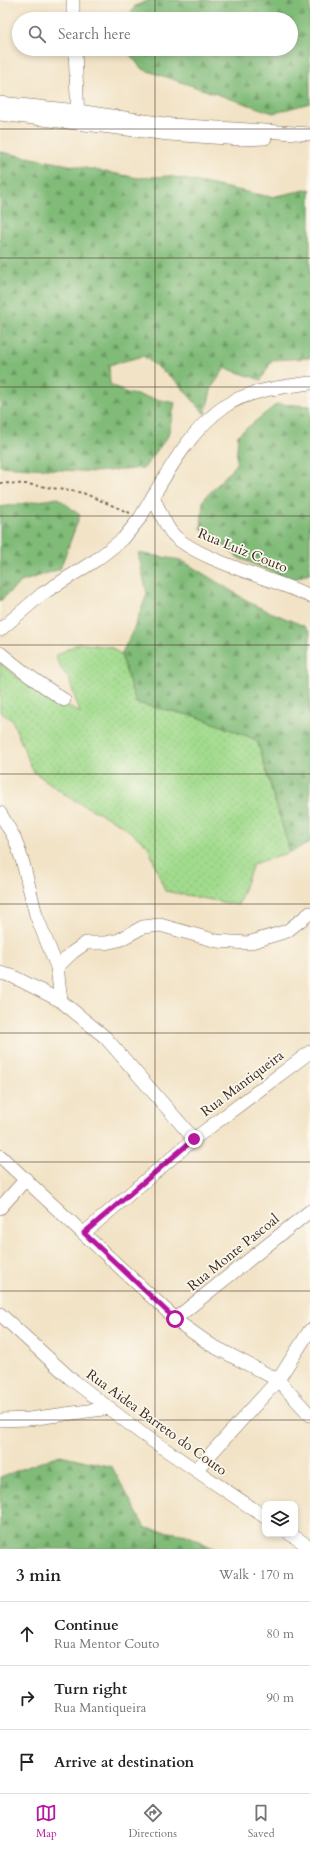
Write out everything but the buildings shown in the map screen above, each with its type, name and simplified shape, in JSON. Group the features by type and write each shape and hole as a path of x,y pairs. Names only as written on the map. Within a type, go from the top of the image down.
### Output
{"street":[{"path":"73,0 73,12"},
{"path":"75,56 78,117"},
{"path":"0,103 78,117 170,129 310,134"},
{"path":"0,114 78,117"},
{"path":"0,630 42,594 96,560 123,539 140,518 183,448 208,420 226,406 246,396 282,387 310,383"},
{"name":"Rua Luiz Couto","path":"153,496 160,513 171,532 187,546 310,596"},
{"path":"0,653 25,673 64,700"},
{"path":"0,813 15,839 36,914 57,967 61,1001"},
{"path":"57,967 73,952 86,944 105,943 119,940 143,927 160,925 217,941 248,943 287,932 310,913"},
{"path":"0,972 12,976 61,1001 105,1037 194,1139"},
{"name":"Rua Mantiqueira","path":"84,1233 194,1139 310,1052"},
{"path":"0,1156 175,1319 211,1345 278,1380 310,1415"},
{"path":"0,1208 26,1179"},
{"name":"Rua Monte Pascoal","path":"175,1319 310,1211"},
{"name":"Rua Aidea Barreto do Couto","path":"0,1314 70,1378 141,1433 262,1515"},
{"path":"196,1470 278,1380 310,1330"},
{"path":"0,1420 29,1419 110,1408"},
{"path":"295,1537 310,1547"}],"path":[{"path":"0,483 27,484 83,493 140,518"}],"green space":[{"path":"150,0 310,0 310,103 273,113 142,69 131,56 298,56 298,12 132,12 135,6"},
{"path":"0,152 138,178 169,176 271,197 310,189 310,358 272,360 261,380 225,368 212,387 205,414 176,381 143,356 109,365 110,384 127,393 175,403 168,436 144,468 94,472 0,466"},
{"path":"277,404 310,406 310,573 291,580 239,558 201,529 203,500 236,465 238,435"},
{"path":"58,498 80,515 60,569 21,582 0,601 0,507"},
{"path":"138,553 181,560 256,606 304,626 310,632 310,843 290,852 257,740 198,717 136,703 121,655 134,628 147,594"},
{"path":"79,643 111,647 121,655 136,703 198,717 257,740 290,852 253,864 238,905 165,891 148,846 122,825 70,798 33,771 12,720 0,712 0,662 23,682 80,713 69,679 62,670 55,656"},
{"path":"60,1455 112,1467 145,1528 187,1535 215,1549 0,1549 0,1477"}],"route":[{"path":"175,1319 84,1233 194,1139"}]}
